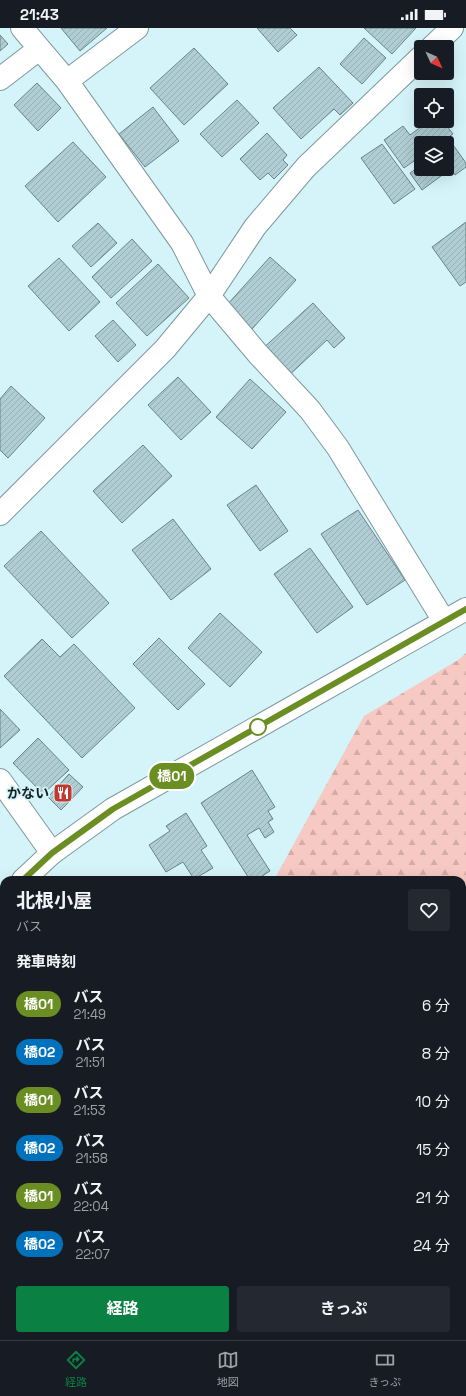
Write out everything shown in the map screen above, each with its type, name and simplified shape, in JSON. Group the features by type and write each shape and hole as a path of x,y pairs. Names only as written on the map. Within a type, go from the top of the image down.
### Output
{"main road":[{"path":"22,28 67,81 182,243 209,296 258,354 310,410 338,448 444,621"},
{"path":"67,81 138,28"},
{"path":"439,40 452,28"},
{"path":"0,79 39,49"},
{"path":"0,514 160,354 209,296 255,227 306,167 414,64"},
{"path":"27,876 52,853 113,809 466,609"},
{"path":"0,780 52,853"}],"green space":[{"path":"466,653 466,876 276,876 364,716 458,660"}],"building":[{"path":"61,28 107,28 80,51"},
{"path":"257,28 290,28 297,35 278,52"},
{"path":"364,28 416,28 392,54"},
{"path":"0,35 8,44 0,51"},
{"path":"364,38 386,58 362,84 340,64"},
{"path":"194,48 228,84 184,125 150,88"},
{"path":"319,67 353,103 340,115 334,109 301,139 273,108"},
{"path":"37,83 61,108 38,131 14,105"},
{"path":"237,100 259,123 222,157 200,134"},
{"path":"153,107 179,141 145,167 119,134"},
{"path":"403,126 410,135 420,128 448,128 453,134 450,136 414,136 414,161 404,168 384,140"},
{"path":"267,133 287,155 283,160 288,165 274,179 268,173 260,180 240,159"},
{"path":"73,142 106,177 58,222 25,186"},
{"path":"382,144 415,189 394,204 361,158"},
{"path":"454,146 466,163 466,167 455,175"},
{"path":"414,170 414,176 441,176 422,190 410,173"},
{"path":"466,222 466,282 460,286 432,247"},
{"path":"98,223 117,243 91,267 72,246"},
{"path":"132,239 152,261 111,298 92,277"},
{"path":"270,257 296,280 252,329 227,305"},
{"path":"59,258 100,302 69,331 28,286"},
{"path":"158,264 189,298 147,336 116,303"},
{"path":"313,303 345,338 334,348 327,340 285,379 260,351"},
{"path":"113,320 136,345 118,362 95,336"},
{"path":"178,377 211,412 181,440 148,405"},
{"path":"250,379 286,412 252,449 216,417"},
{"path":"11,386 45,418 8,458 0,450 0,399"},
{"path":"143,445 172,476 122,523 93,491"},
{"path":"256,485 288,531 260,551 227,505"},
{"path":"358,510 405,580 367,605 321,534"},
{"path":"173,519 211,569 171,600 132,550"},
{"path":"41,531 109,603 72,638 4,566"},
{"path":"310,548 353,607 317,633 274,574"},
{"path":"220,613 262,652 230,687 188,648"},
{"path":"159,638 205,684 178,710 133,664"},
{"path":"42,639 60,657 74,644 135,708 82,758 4,676"},
{"path":"0,709 20,730 0,748"},
{"path":"38,738 69,770 43,794 13,763"},
{"path":"252,770 275,807 268,811 273,819 268,822 274,832 265,838 259,828 247,835 270,871 262,876 247,876 201,803"},
{"path":"69,774 83,787 61,810 48,797"},
{"path":"186,813 207,846 201,850 213,868 199,876 192,876 183,862 166,872 149,845 170,831 166,826"}],"bus line":[{"name":"橋01","path":"27,876 52,853 113,809 466,609"}],"place":[{"name":"かない","path":"63,793"}]}
